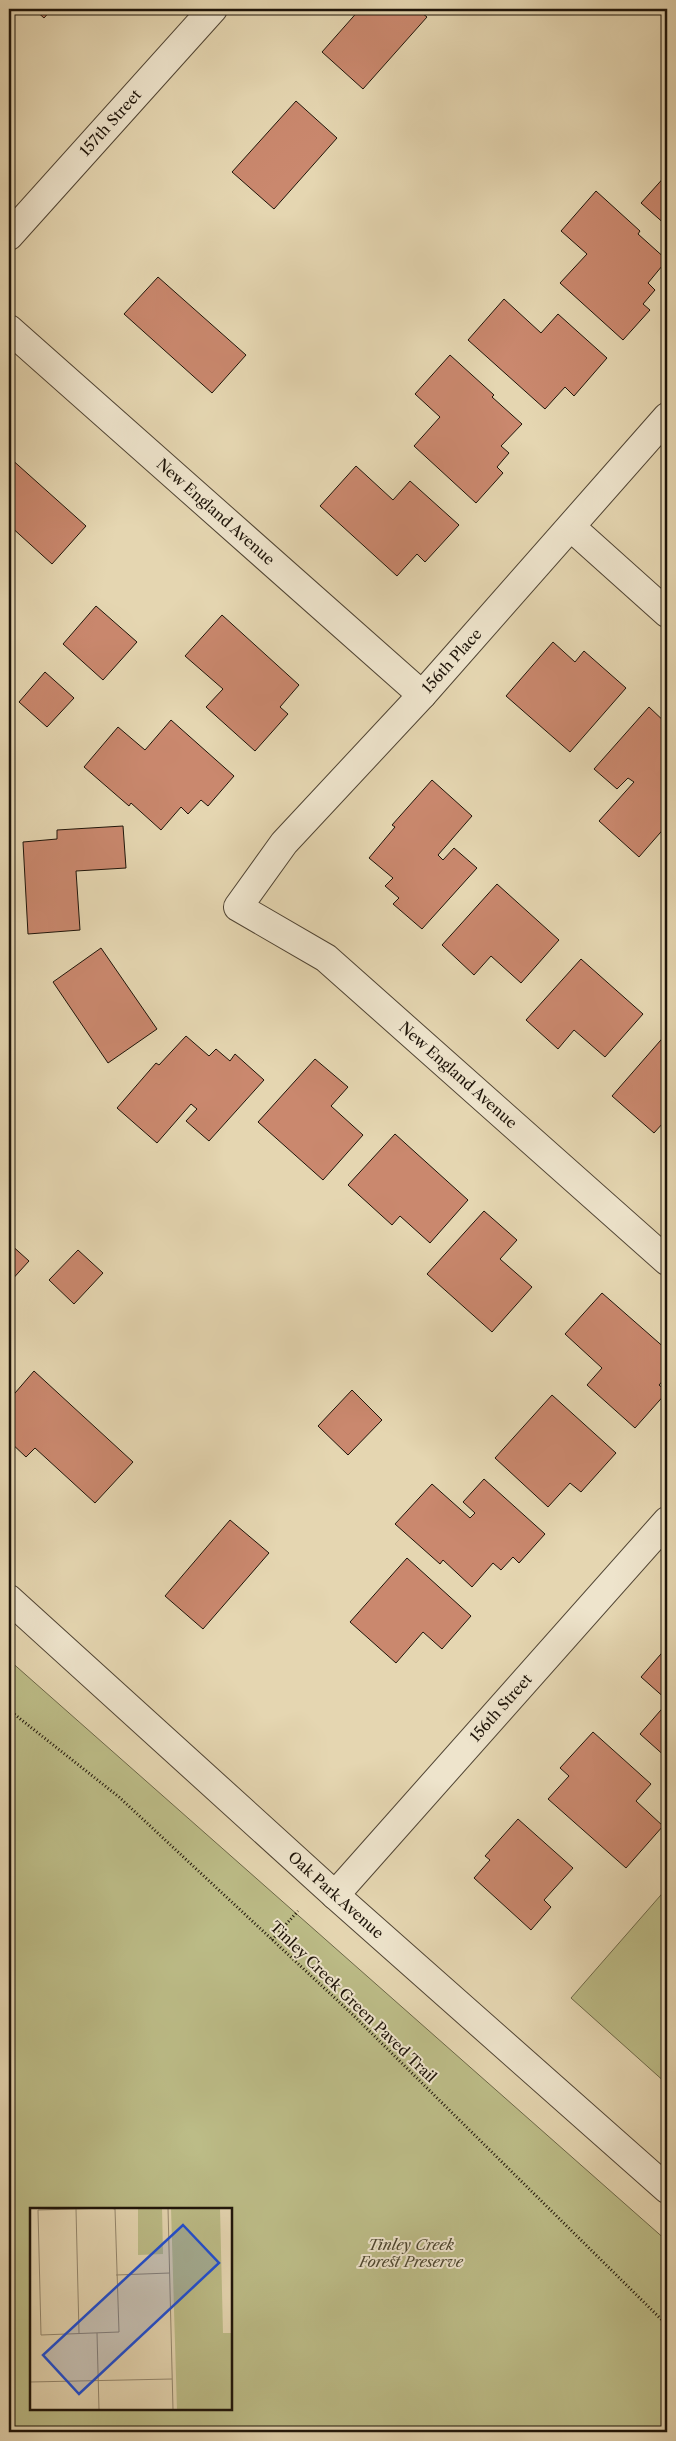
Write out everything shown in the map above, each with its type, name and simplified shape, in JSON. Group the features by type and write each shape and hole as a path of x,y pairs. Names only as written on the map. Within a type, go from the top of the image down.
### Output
{"street":[{"name":"157th Street","path":"9,236 213,9"},
{"name":"New England Avenue","path":"9,329 422,695"},
{"name":"156th Place","path":"238,907 284,843 422,695 667,416"},
{"path":"571,527 667,613"},
{"name":"New England Avenue","path":"238,907 326,958 667,1261"},
{"name":"156th Street","path":"335,1895 667,1521"},
{"name":"Oak Park Avenue","path":"9,1599 335,1895 667,2189"}],"path":[{"name":"Tinley Creek Green Paved Trail","path":"9,1710 119,1797 352,2014 667,2325"},
{"path":"272,1940 298,1911"}],"green space":[{"name":"Tinley Creek Forest Preserve","path":"9,1660 667,2241 667,2432 9,2432"},
{"path":"667,1888 667,2084 571,1998"}],"building":[{"path":"34,9 52,9 44,18"},
{"path":"360,9 417,9 427,17 363,89 322,52"},
{"path":"296,101 337,138 274,209 232,172"},
{"path":"667,174 667,226 641,203"},
{"path":"596,191 640,231 638,234 667,260 648,283 655,290 643,304 650,310 623,340 560,283 587,254 561,231"},
{"path":"158,277 246,355 212,393 124,314"},
{"path":"504,299 541,333 558,314 607,358 574,396 565,387 545,409 468,340"},
{"path":"450,355 494,395 492,397 522,424 501,446 509,453 497,467 503,473 476,503 414,446 440,417 415,394"},
{"path":"9,457 86,526 52,564 9,525"},
{"path":"356,466 393,500 410,481 459,525 425,562 417,554 397,576 320,506"},
{"path":"96,606 137,642 103,680 63,644"},
{"path":"222,615 299,685 280,707 288,714 255,751 206,707 223,689 185,656"},
{"path":"553,642 575,662 584,651 626,688 570,752 506,696"},
{"path":"45,672 74,698 47,727 19,702"},
{"path":"649,707 667,724 667,825 639,857 599,821 634,782 628,778 617,789 594,769"},
{"path":"171,720 234,776 208,806 201,800 188,814 181,807 161,830 131,803 129,806 84,767 118,727 145,750"},
{"path":"432,780 472,816 438,855 443,860 454,848 477,868 422,929 393,904 399,898 385,886 393,878 369,858 395,827 392,825"},
{"path":"123,826 126,868 76,871 80,930 28,934 23,842 57,839 57,830"},
{"path":"497,884 559,940 521,983 491,956 474,975 442,945"},
{"path":"101,948 157,1029 108,1063 53,982"},
{"path":"581,959 643,1014 605,1057 574,1030 558,1049 526,1020"},
{"path":"667,1033 667,1127 663,1123 654,1133 612,1096"},
{"path":"186,1036 209,1056 216,1049 230,1061 235,1054 264,1080 209,1141 186,1121 197,1109 191,1104 157,1143 117,1108 156,1063 159,1065"},
{"path":"315,1059 348,1087 331,1106 363,1135 323,1180 258,1122"},
{"path":"395,1134 468,1200 430,1243 400,1216 392,1225 348,1185"},
{"path":"484,1211 517,1240 500,1259 532,1287 492,1332 427,1274"},
{"path":"9,1243 29,1261 9,1283"},
{"path":"78,1250 103,1273 74,1304 49,1280"},
{"path":"602,1293 667,1350 667,1376 659,1385 667,1392 635,1428 587,1385 602,1368 565,1334"},
{"path":"34,1371 133,1462 95,1503 35,1448 26,1457 9,1441 9,1400"},
{"path":"352,1390 382,1420 348,1455 318,1426"},
{"path":"552,1395 616,1453 581,1492 570,1483 548,1507 495,1458"},
{"path":"484,1479 545,1534 519,1563 513,1557 501,1570 493,1563 472,1587 443,1560 440,1564 395,1524 432,1484 470,1518 475,1513 463,1502"},
{"path":"230,1520 269,1553 203,1629 165,1596"},
{"path":"407,1558 471,1616 442,1649 423,1632 396,1663 350,1622"},
{"path":"667,1647 667,1700 641,1677"},
{"path":"667,1703 667,1758 640,1734"},
{"path":"593,1732 651,1784 636,1801 663,1826 626,1868 548,1799 569,1776 560,1768"},
{"path":"518,1819 573,1868 544,1900 551,1907 531,1930 474,1878 490,1860 485,1856"}]}
